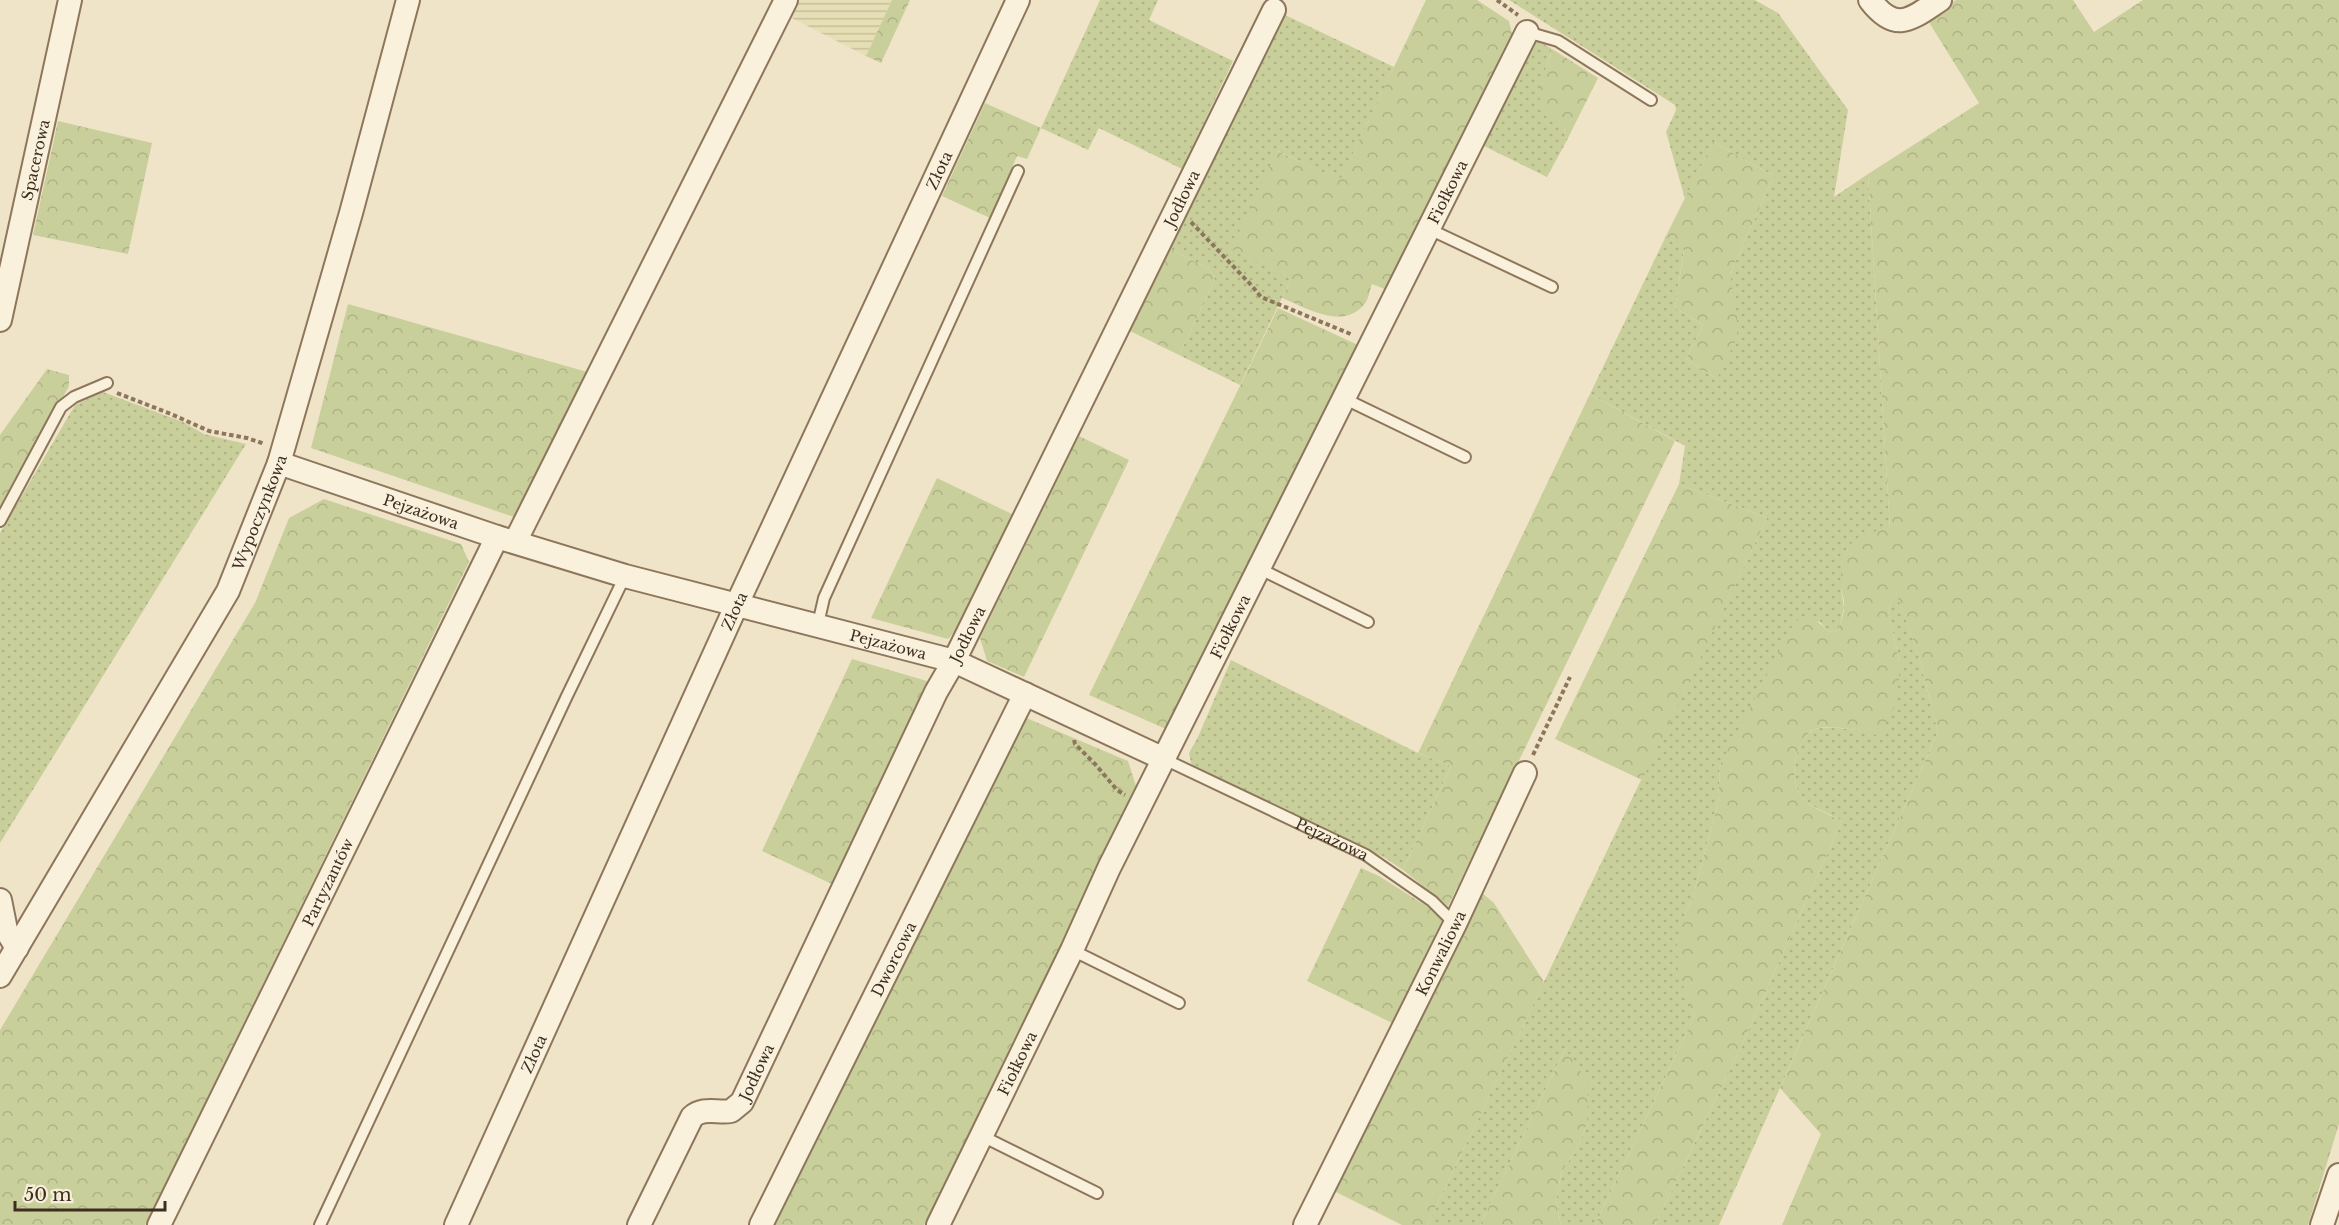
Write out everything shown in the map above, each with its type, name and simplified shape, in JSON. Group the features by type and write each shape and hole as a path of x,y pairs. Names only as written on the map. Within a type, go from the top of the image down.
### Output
{"street":[{"name":"Spacerowa","path":"0,320 70,0"},
{"name":"Wypoczynkowa","path":"0,976 228,591 279,463 351,213 408,0"},
{"name":"Partyzantów","path":"159,1225 506,540 786,0"},
{"name":"Złota","path":"456,1225 737,604 1018,0"},
{"path":"1870,0 1884,16 1900,21 1911,19 1940,0"},
{"name":"Jodłowa","path":"639,1225 692,1116 706,1110 735,1110 742,1102 936,692 954,661 1274,10"},
{"name":"Fiołkowa","path":"938,1225 1072,950 1109,868 1527,32"},
{"name":"Pejzażowa","path":"279,463 506,540 625,576 818,624 954,661 1164,759"},
{"name":"Dworcowa","path":"761,1225 1024,694"},
{"name":"Konwaliowa","path":"1305,1225 1455,924 1525,773"},
{"path":"0,900 6,930 17,948"},
{"path":"2322,1225 2338,1180"}],"lane":[{"path":"1527,32 1558,41 1651,100"},
{"path":"818,624 824,598 1018,171"},
{"path":"1429,228 1552,287"},
{"path":"0,521 62,407 74,397 104,385"},
{"path":"1342,398 1465,457"},
{"path":"1260,569 1368,622"},
{"path":"320,1225 625,576"},
{"name":"Pejzażowa","path":"1164,759 1365,855 1432,901 1455,924"},
{"path":"1072,950 1179,1003"},
{"path":"982,1136 1097,1193"}],"path":[{"path":"1177,210 1201,231 1261,297 1371,342"},
{"path":"104,385 209,431 263,443 272,448 279,463"},
{"path":"1525,773 1570,677"},
{"path":"1070,715 1075,744 1117,790 1141,805"}],"shaded area":[{"path":"793,0 892,0 866,56 786,15"}],"green space":[{"path":"892,0 910,0 881,63 866,56"},
{"path":"1100,0 1158,0 1149,20 1233,61 1182,169 1099,128 1088,150 1041,128"},
{"path":"1426,0 1477,0 1509,21 1513,38 1387,290 1372,284 1366,302 1357,311 1348,315 1337,317 1314,312 1282,298 1291,279 1231,249 1277,151 1340,180"},
{"path":"1509,0 1755,0 1778,13 1848,110 1834,197 1868,174 1890,529 1847,549 1842,568 1841,589 1844,607 1839,630 1829,632 1819,621 1720,765 1718,803 1693,896 1683,919 1689,1002 1694,1017 1595,1225 1561,1225 1556,1201 1561,1173 1576,1150 1587,1124 1565,1049 1480,1225 1427,1225 1767,518 1679,484 1685,446 1590,394 1666,236 1684,249 1675,308 1703,325 1686,359 1717,379 1731,291 1730,274 1774,176 1713,142 1685,199 1666,132 1676,110 1675,105"},
{"path":"1956,0 2073,0 2094,32 2143,0 2339,0 2339,1124 2308,1225 1782,1225 1821,1134 1780,1088 1938,732 1918,653 1896,593 1888,610 1900,664 1897,702 1879,736 1849,729 1819,728 1811,731 1800,746 1795,766 1799,793 1813,806 1842,821 1741,1047 1655,1225 1595,1225 1694,1017 1678,971 1677,945 1718,803 1720,765 1795,621 1810,619 1818,622 1829,632 1839,630 1844,610 1841,574 1850,545 1865,534 1890,529 1868,174 1979,103 1927,19"},
{"path":"1283,14 1394,67 1340,181 1278,151 1291,279 1240,385 1179,355 1215,280 1209,269 1170,249"},
{"path":"1537,40 1552,49 1541,84 1556,120 1564,127 1566,142 1547,177 1484,146"},
{"path":"1552,49 1598,78 1566,142 1564,127 1544,111 1541,104 1540,88"},
{"path":"985,103 1041,128 1027,159 1017,156 990,218 942,196"},
{"path":"58,121 152,143 128,254 33,235"},
{"path":"1713,142 1774,176 1730,274 1737,316 1737,338 1717,379 1686,359 1703,325 1675,308 1684,250 1666,236"},
{"path":"1170,249 1209,269 1215,280 1179,355 1130,331"},
{"path":"348,304 591,373 514,517 311,448"},
{"path":"1278,308 1358,345 1168,730 1089,695"},
{"path":"47,369 69,375 69,386 0,512 0,435"},
{"path":"103,392 183,422 204,434 246,444 0,843 0,533 75,405"},
{"path":"1590,394 1675,441 1448,906 1403,870 1451,766 1418,753"},
{"path":"1079,436 1129,460 1024,677 987,661 980,638"},
{"path":"937,478 1014,515 961,625 948,639 871,618"},
{"path":"1679,484 1767,518 1642,780 1555,739"},
{"path":"324,499 461,544 469,562 145,1225 0,1225 0,1030 255,603 289,518"},
{"path":"1896,592 1918,653 1938,732 1719,1225 1655,1225 1741,1047 1842,821 1813,806 1799,793 1796,785 1795,765 1800,745 1812,731 1820,728 1867,731 1900,664 1888,610"},
{"path":"852,659 927,681 926,697 836,886 762,851"},
{"path":"1231,660 1418,753 1451,766 1403,870 1385,858 1195,768 1191,763 1189,753"},
{"path":"1024,717 1128,761 1138,792 924,1225 766,1225"},
{"path":"1361,868 1379,876 1442,916 1443,927 1396,1025 1307,981"},
{"path":"1481,892 1494,903 1544,982 1427,1225 1402,1225 1332,1190"},
{"path":"1565,1049 1588,1082 1587,1124 1576,1150 1561,1173 1556,1201 1561,1225 1480,1225"}]}
